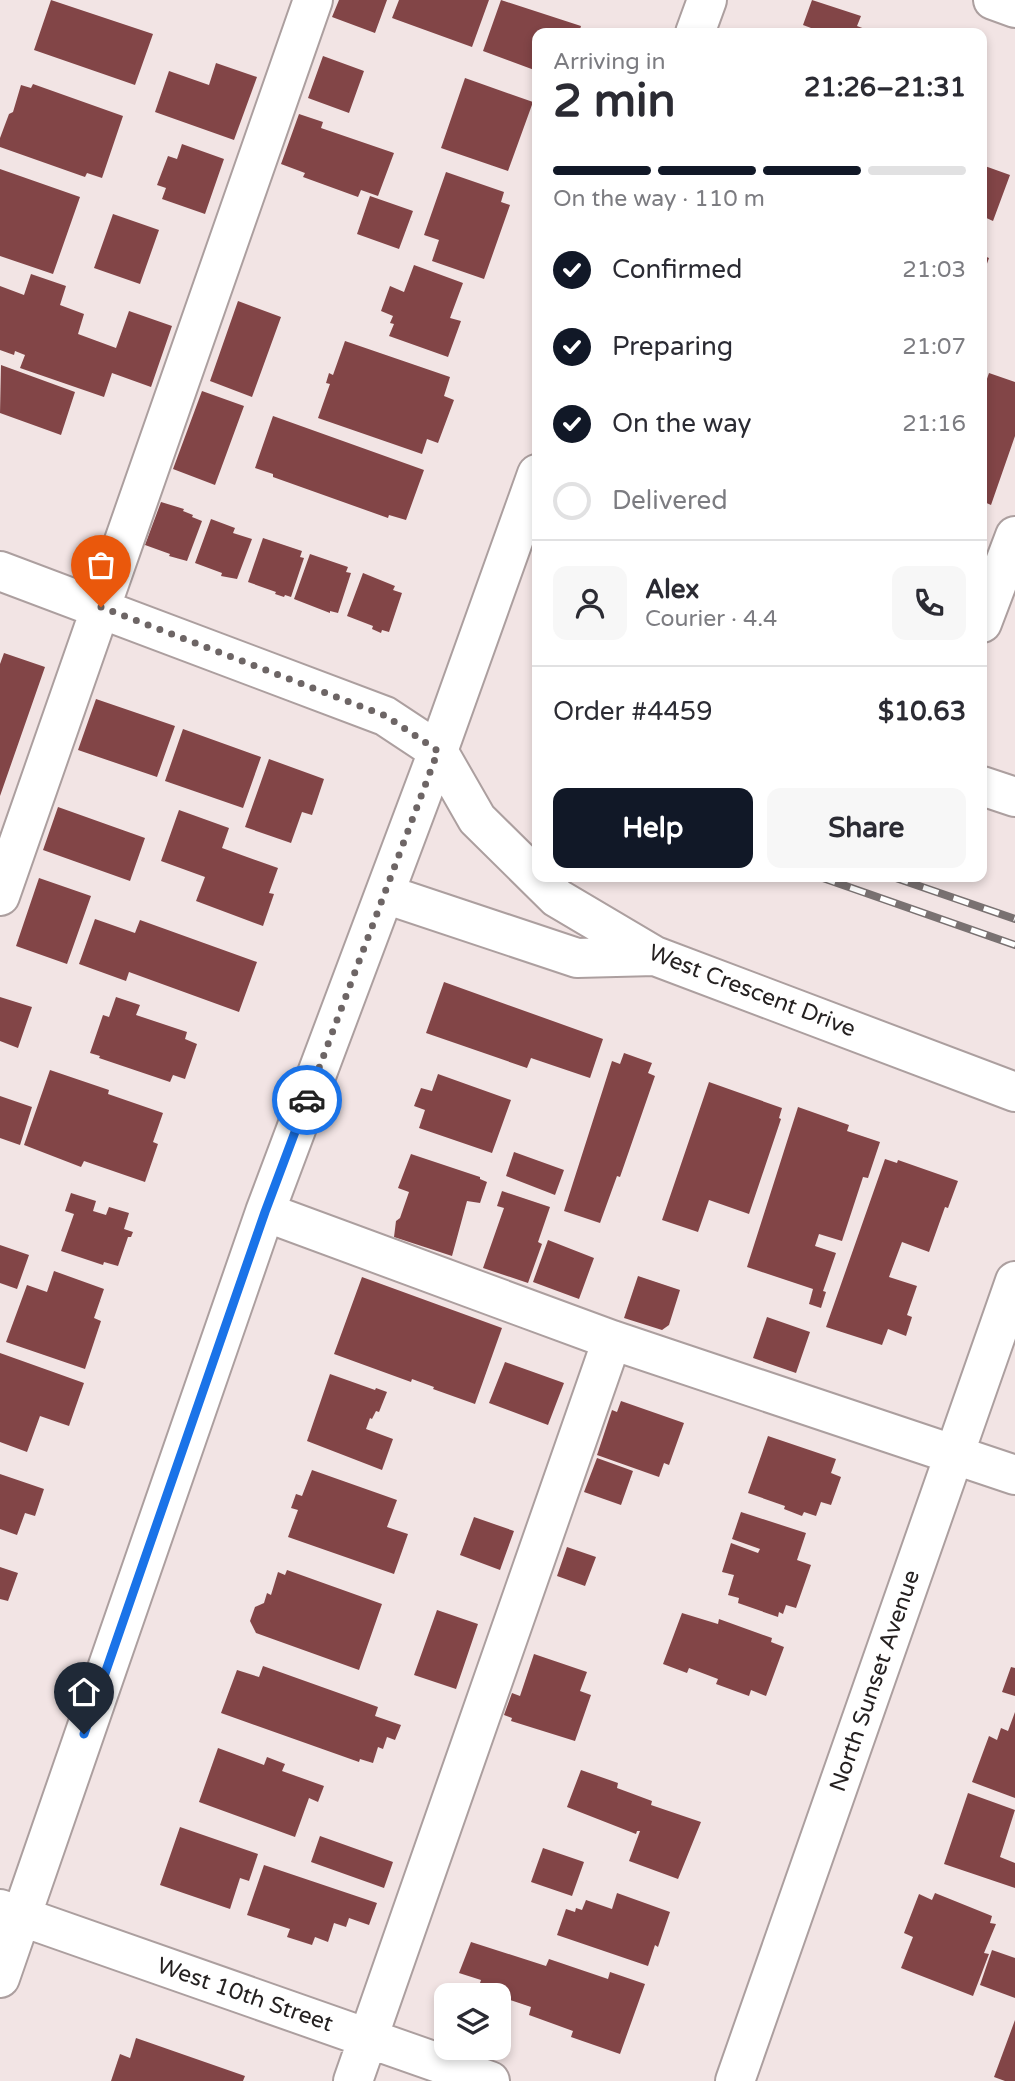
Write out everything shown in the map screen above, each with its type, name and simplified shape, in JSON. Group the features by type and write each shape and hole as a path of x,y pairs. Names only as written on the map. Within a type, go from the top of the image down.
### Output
{"street":[{"path":"0,896 313,0"},
{"path":"697,28 707,0"},
{"path":"993,0 1015,8"},
{"path":"0,1978 10,1913 265,1212 438,751 532,488"},
{"path":"987,610 1015,536"},
{"path":"0,571 386,716 438,751"},
{"name":"West Crescent Drive","path":"438,751 477,819 532,873"},
{"path":"987,788 1015,797"},
{"name":"West Crescent Drive","path":"541,882 557,898 655,956 1015,1092"},
{"path":"385,894 577,958 655,956"},
{"path":"265,1212 612,1340 1015,1475"},
{"name":"North Sunset Avenue","path":"735,2081 1015,1282"},
{"path":"353,2081 612,1340"},
{"name":"West 10th Street","path":"10,1913 490,2081"}],"building":[{"path":"51,0 153,34 135,85 34,50"},
{"path":"339,0 387,0 375,33 332,17"},
{"path":"399,0 489,0 472,47 392,18"},
{"path":"501,0 581,26 532,28 532,69 483,51"},
{"path":"812,0 861,16 857,26 862,28 811,28 803,25"},
{"path":"323,56 364,71 349,113 308,98"},
{"path":"216,63 257,77 234,140 155,112 169,71 209,85"},
{"path":"465,78 532,102 508,171 441,148"},
{"path":"33,84 123,116 102,178 87,173 85,177 0,147 0,138 9,114 13,112 21,85 31,88"},
{"path":"299,114 323,122 321,128 394,153 378,196 361,190 358,197 303,177 305,173 281,164"},
{"path":"182,144 224,159 205,214 162,199 166,188 157,185 168,156 177,159"},
{"path":"987,167 1010,175 993,221 987,218"},
{"path":"0,169 80,197 53,274 0,256"},
{"path":"446,172 504,192 501,202 510,205 484,279 432,261 439,240 424,235"},
{"path":"370,196 413,211 399,249 357,234"},
{"path":"113,214 159,230 140,284 94,268"},
{"path":"414,265 463,283 450,318 461,321 448,357 389,336 394,324 390,323 393,316 381,311 390,286 404,292"},
{"path":"31,274 66,286 60,305 84,314 78,334 116,348 129,311 172,326 151,387 112,373 104,397 20,368 25,355 15,351 14,355 0,350 0,286 24,295"},
{"path":"238,301 281,317 252,397 210,381"},
{"path":"345,341 450,377 444,396 454,400 438,443 427,439 422,454 318,418 330,384 326,383 329,373 333,375"},
{"path":"1,365 75,392 61,435 0,413"},
{"path":"989,373 1015,382 1015,436 991,505 987,503"},
{"path":"202,391 244,406 215,485 173,469"},
{"path":"273,416 424,470 406,520 389,515 388,518 255,468"},
{"path":"161,502 184,509 183,511 193,515 192,517 202,521 187,561 145,545"},
{"path":"211,519 235,528 233,533 252,539 237,579 221,576 222,573 195,563"},
{"path":"263,538 302,551 300,557 304,558 291,597 275,594 276,592 248,582"},
{"path":"310,554 348,567 346,572 351,573 338,613 330,613 294,599"},
{"path":"363,573 395,586 393,590 402,593 389,632 382,630 381,633 372,629 373,626 347,616"},
{"path":"4,653 45,667 0,796 0,664"},
{"path":"96,699 175,726 157,777 78,750"},
{"path":"183,729 261,757 243,808 165,781"},
{"path":"269,759 324,779 312,815 302,812 291,843 245,827"},
{"path":"58,807 145,838 130,881 43,850"},
{"path":"179,810 229,828 222,848 278,868 269,893 274,894 263,926 196,901 205,877 161,861"},
{"path":"39,878 91,896 67,964 16,946"},
{"path":"95,919 135,933 140,920 257,962 239,1012 129,972 126,981 79,964"},
{"path":"444,982 603,1039 590,1078 531,1058 527,1068 426,1033"},
{"path":"0,997 32,1007 18,1048 0,1041"},
{"path":"116,997 140,1005 136,1015 187,1032 185,1039 197,1044 185,1079 173,1075 170,1082 90,1053 103,1015 109,1017"},
{"path":"624,1053 652,1063 648,1073 655,1076 620,1177 617,1176 600,1223 564,1211 612,1061 620,1064"},
{"path":"50,1070 109,1090 108,1094 163,1113 153,1142 158,1144 145,1182 84,1161 81,1167 24,1145"},
{"path":"438,1074 511,1100 492,1153 419,1128 425,1110 414,1106 421,1088 432,1091"},
{"path":"709,1082 782,1108 781,1119 749,1214 709,1200 698,1232 662,1220"},
{"path":"0,1096 32,1107 20,1145 0,1138"},
{"path":"798,1107 849,1125 847,1131 880,1142 868,1178 863,1177 842,1241 819,1234 815,1246 836,1253 823,1291 826,1292 821,1308 809,1304 813,1289 747,1267"},
{"path":"514,1152 564,1170 555,1195 506,1176"},
{"path":"411,1154 480,1177 487,1182 480,1203 467,1201 452,1256 394,1237 396,1221 400,1218 409,1192 398,1188"},
{"path":"885,1159 897,1163 898,1160 958,1181 948,1208 945,1207 929,1252 902,1242 889,1277 917,1286 907,1315 912,1317 906,1336 888,1329 882,1345 826,1327"},
{"path":"502,1191 550,1207 538,1242 542,1244 528,1283 483,1268 504,1208 497,1206"},
{"path":"71,1193 96,1201 93,1211 106,1215 109,1207 129,1213 124,1229 133,1232 131,1237 128,1237 118,1266 104,1262 103,1265 61,1251 74,1214 65,1211"},
{"path":"548,1240 594,1258 579,1299 533,1282"},
{"path":"0,1245 29,1255 17,1289 0,1283"},
{"path":"54,1271 104,1289 94,1318 101,1321 85,1369 6,1342 27,1285 47,1292"},
{"path":"638,1276 680,1290 669,1325 662,1330 624,1318"},
{"path":"362,1277 502,1328 475,1404 412,1379 411,1382 334,1354"},
{"path":"767,1317 810,1332 796,1373 753,1358"},
{"path":"0,1353 84,1383 69,1426 40,1416 27,1452 0,1442"},
{"path":"505,1362 564,1383 548,1425 489,1403"},
{"path":"330,1374 387,1392 379,1412 376,1411 372,1419 370,1418 366,1429 393,1439 382,1470 307,1441"},
{"path":"621,1401 684,1423 669,1465 664,1463 659,1477 597,1455 612,1410 617,1412"},
{"path":"768,1436 836,1459 831,1473 841,1477 831,1505 821,1502 816,1516 804,1512 802,1516 784,1509 785,1506 748,1493"},
{"path":"597,1458 633,1471 621,1505 584,1492"},
{"path":"312,1470 397,1500 387,1527 408,1534 394,1574 288,1537 298,1510 291,1508 296,1494 302,1496"},
{"path":"0,1474 44,1489 35,1516 25,1513 17,1535 0,1529"},
{"path":"741,1512 806,1533 797,1560 811,1565 796,1608 786,1605 783,1614 779,1612 778,1617 738,1603 739,1598 728,1595 734,1575 722,1572 731,1543 758,1553 760,1549 732,1539"},
{"path":"474,1517 514,1531 500,1570 460,1555"},
{"path":"567,1547 596,1557 585,1586 557,1576"},
{"path":"0,1567 18,1573 8,1601 0,1599"},
{"path":"287,1570 382,1604 359,1670 256,1633 250,1621 255,1607 264,1603 267,1593 271,1595 278,1572 285,1575"},
{"path":"437,1610 478,1624 456,1689 414,1675"},
{"path":"682,1613 718,1624 719,1619 772,1638 771,1642 784,1647 766,1696 751,1690 749,1696 716,1684 718,1679 689,1668 687,1673 663,1664"},
{"path":"534,1654 587,1672 580,1691 591,1695 575,1741 511,1721 512,1718 504,1715 512,1693 520,1696"},
{"path":"263,1666 378,1707 375,1716 401,1725 395,1740 387,1737 383,1749 378,1747 373,1763 360,1759 359,1762 221,1713 237,1670 259,1677"},
{"path":"1011,1667 1015,1668 1015,1696 1002,1692"},
{"path":"1015,1712 1015,1798 972,1782 989,1736 997,1740 1001,1728 1008,1731"},
{"path":"218,1748 264,1765 267,1757 285,1764 282,1771 324,1786 318,1802 309,1798 295,1837 199,1802"},
{"path":"581,1770 618,1783 617,1788 652,1801 651,1805 701,1822 678,1879 629,1861 640,1831 636,1834 567,1807"},
{"path":"968,1793 1015,1810 1000,1857 1015,1863 1015,1888 944,1864"},
{"path":"180,1827 258,1854 249,1881 240,1878 230,1909 160,1885"},
{"path":"320,1836 393,1862 384,1888 311,1862"},
{"path":"543,1848 584,1862 572,1896 531,1882"},
{"path":"264,1865 377,1903 369,1925 349,1918 346,1927 334,1923 328,1942 315,1937 312,1945 287,1937 290,1929 247,1915"},
{"path":"617,1893 670,1912 648,1966 557,1935 566,1909 575,1912 576,1908 582,1910 586,1900 612,1909"},
{"path":"935,1893 992,1916 990,1923 996,1924 984,1953 989,1954 973,1996 901,1968 913,1937 904,1933 919,1894 932,1900"},
{"path":"471,1942 546,1966 549,1959 608,1979 610,1972 645,1984 620,2054 571,2037 573,2031 529,2015 531,2007 511,2000 511,1983 480,1983 481,1980 459,1973"},
{"path":"992,1950 1015,1958 1015,1998 980,1985"},
{"path":"1015,2020 1015,2081 1005,2081 994,2077"},
{"path":"136,2038 245,2076 243,2081 111,2081 120,2054 130,2058"}],"railway":[{"path":"834,882 1015,945"},
{"path":"908,882 1015,919"}],"way so far":[{"path":"101,607 386,716 438,751 307,1100"}],"route":[{"path":"84,1734 265,1212 307,1100"}]}
